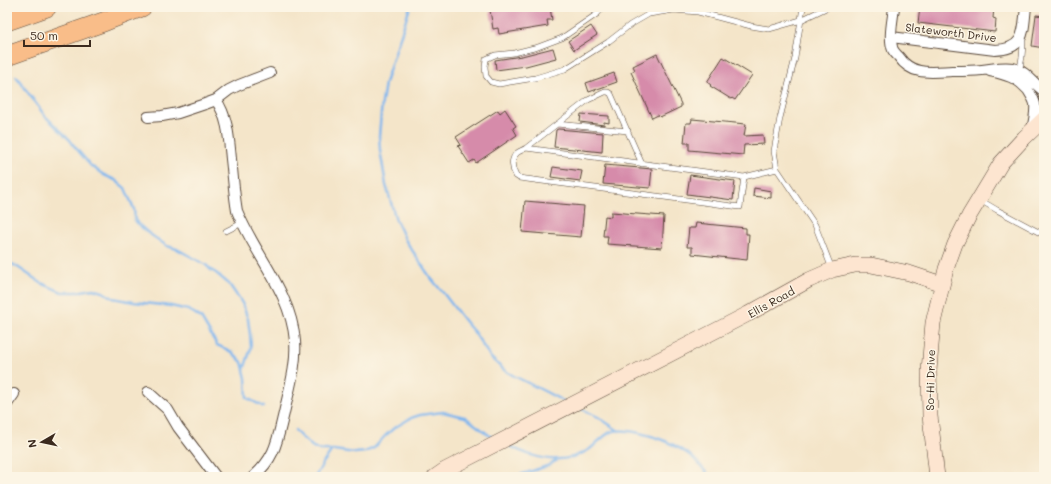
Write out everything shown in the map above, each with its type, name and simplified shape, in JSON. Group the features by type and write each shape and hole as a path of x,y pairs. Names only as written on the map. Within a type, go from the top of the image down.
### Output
{"highway":[{"path":"7,21 47,7"},
{"path":"7,56 142,7"}],"main road":[{"path":"942,284 955,244 969,216 1001,163 1044,119"},
{"name":"Ellis Road","path":"435,477 445,470 748,314 809,280 832,270 855,265 871,265 909,273 942,284"},
{"name":"So-Hi Drive","path":"937,477 930,416 929,371 933,323 942,284"}],"street":[{"name":"Slateworth Drive","path":"894,7 891,37 893,50 907,67 923,73 984,70 1005,67 1019,70"},
{"path":"1022,35 1026,7"},
{"name":"Slateworth Drive","path":"891,37 995,50 1014,46 1022,35"},
{"name":"Slateworth Drive","path":"984,70 1006,75 1019,81 1026,87 1034,99 1035,104 1032,130"},
{"path":"1019,70 1044,91"},
{"path":"148,117 178,113 216,100 234,87 270,73"},
{"path":"216,100 221,107 227,126 237,211 242,223 279,288 288,306 293,321 295,342 294,367 275,448 268,461 253,477"},
{"path":"148,392 168,410 178,427 216,477"},
{"path":"7,404 14,394"}],"lane":[{"path":"603,7 597,14 562,38 538,47 514,53 495,55 486,59 486,76 491,82 498,84 534,78 565,69 608,42 630,25 649,14 674,10 698,12 751,26 769,29 801,20 828,7"},
{"path":"646,7 649,14"},
{"path":"803,7 795,58 780,118 774,151 777,169 815,225 832,270"},
{"path":"1019,70 1023,47 1022,35"},
{"path":"642,164 611,94 608,92 588,100 526,148 516,154 512,162 513,170 519,178 740,208 744,178"},
{"path":"557,124 628,132"},
{"path":"526,148 744,178 777,169"},
{"path":"979,199 1044,235"},
{"path":"226,231 242,223"}],"building":[{"path":"494,7 550,7 552,20 547,20 548,26 499,34 498,28 493,29 490,10 494,9"},
{"path":"920,7 994,7 993,18 996,19 995,32 918,23"},
{"path":"1036,15 1044,16 1044,48 1032,46"},
{"path":"591,26 597,35 574,50 568,41"},
{"path":"553,48 556,58 526,66 496,70 495,60 522,56"},
{"path":"657,54 681,104 681,107 660,117 658,115 652,118 631,72 635,70 633,66"},
{"path":"723,57 752,75 735,100 710,86 711,85 707,82"},
{"path":"614,73 617,82 589,92 586,83"},
{"path":"505,109 516,126 513,128 517,135 476,163 474,160 469,163 458,146 461,145 456,137 498,110 500,113"},
{"path":"581,114 609,116 609,123 604,122 604,125 580,122"},
{"path":"692,119 746,124 744,136 763,135 764,144 744,145 743,155 689,150 689,143 684,143 686,123 691,123"},
{"path":"556,130 603,133 602,152 554,147"},
{"path":"605,165 652,169 650,188 603,184"},
{"path":"553,167 582,171 580,181 551,177"},
{"path":"690,175 735,181 733,200 687,194"},
{"path":"754,188 771,191 771,198 753,196"},
{"path":"525,201 584,206 581,237 522,232"},
{"path":"611,212 664,216 662,248 607,244 608,236 603,236 605,216 611,217"},
{"path":"696,223 746,228 746,234 749,234 747,260 692,254 692,247 687,247 689,228 695,228"}],"waterway":[{"path":"410,7 385,83 379,136 386,185 396,220 406,241 430,277 474,332 491,358 504,370 514,376 565,402"},
{"path":"16,76 45,116 70,140 91,166 104,175 115,180 125,188 134,209 135,220 138,224 167,246 177,249 206,265 229,284 242,303 248,319 251,348 244,370"},
{"path":"7,261 41,283 62,292 76,292 93,289 103,292 113,298 171,306 194,313 201,318 217,345 232,352 242,362 246,378 247,398 264,407"},
{"path":"578,407 598,417 619,431"},
{"path":"295,430 313,447 320,450 355,453 365,452 374,448 394,428 411,418 420,415 443,412 465,417 494,438"},
{"path":"506,444 537,457 548,459 569,458 590,449 608,433 617,431 631,431 660,439 686,452 710,477"},
{"path":"315,477 332,450"},
{"path":"514,477 547,466 556,461"}]}
